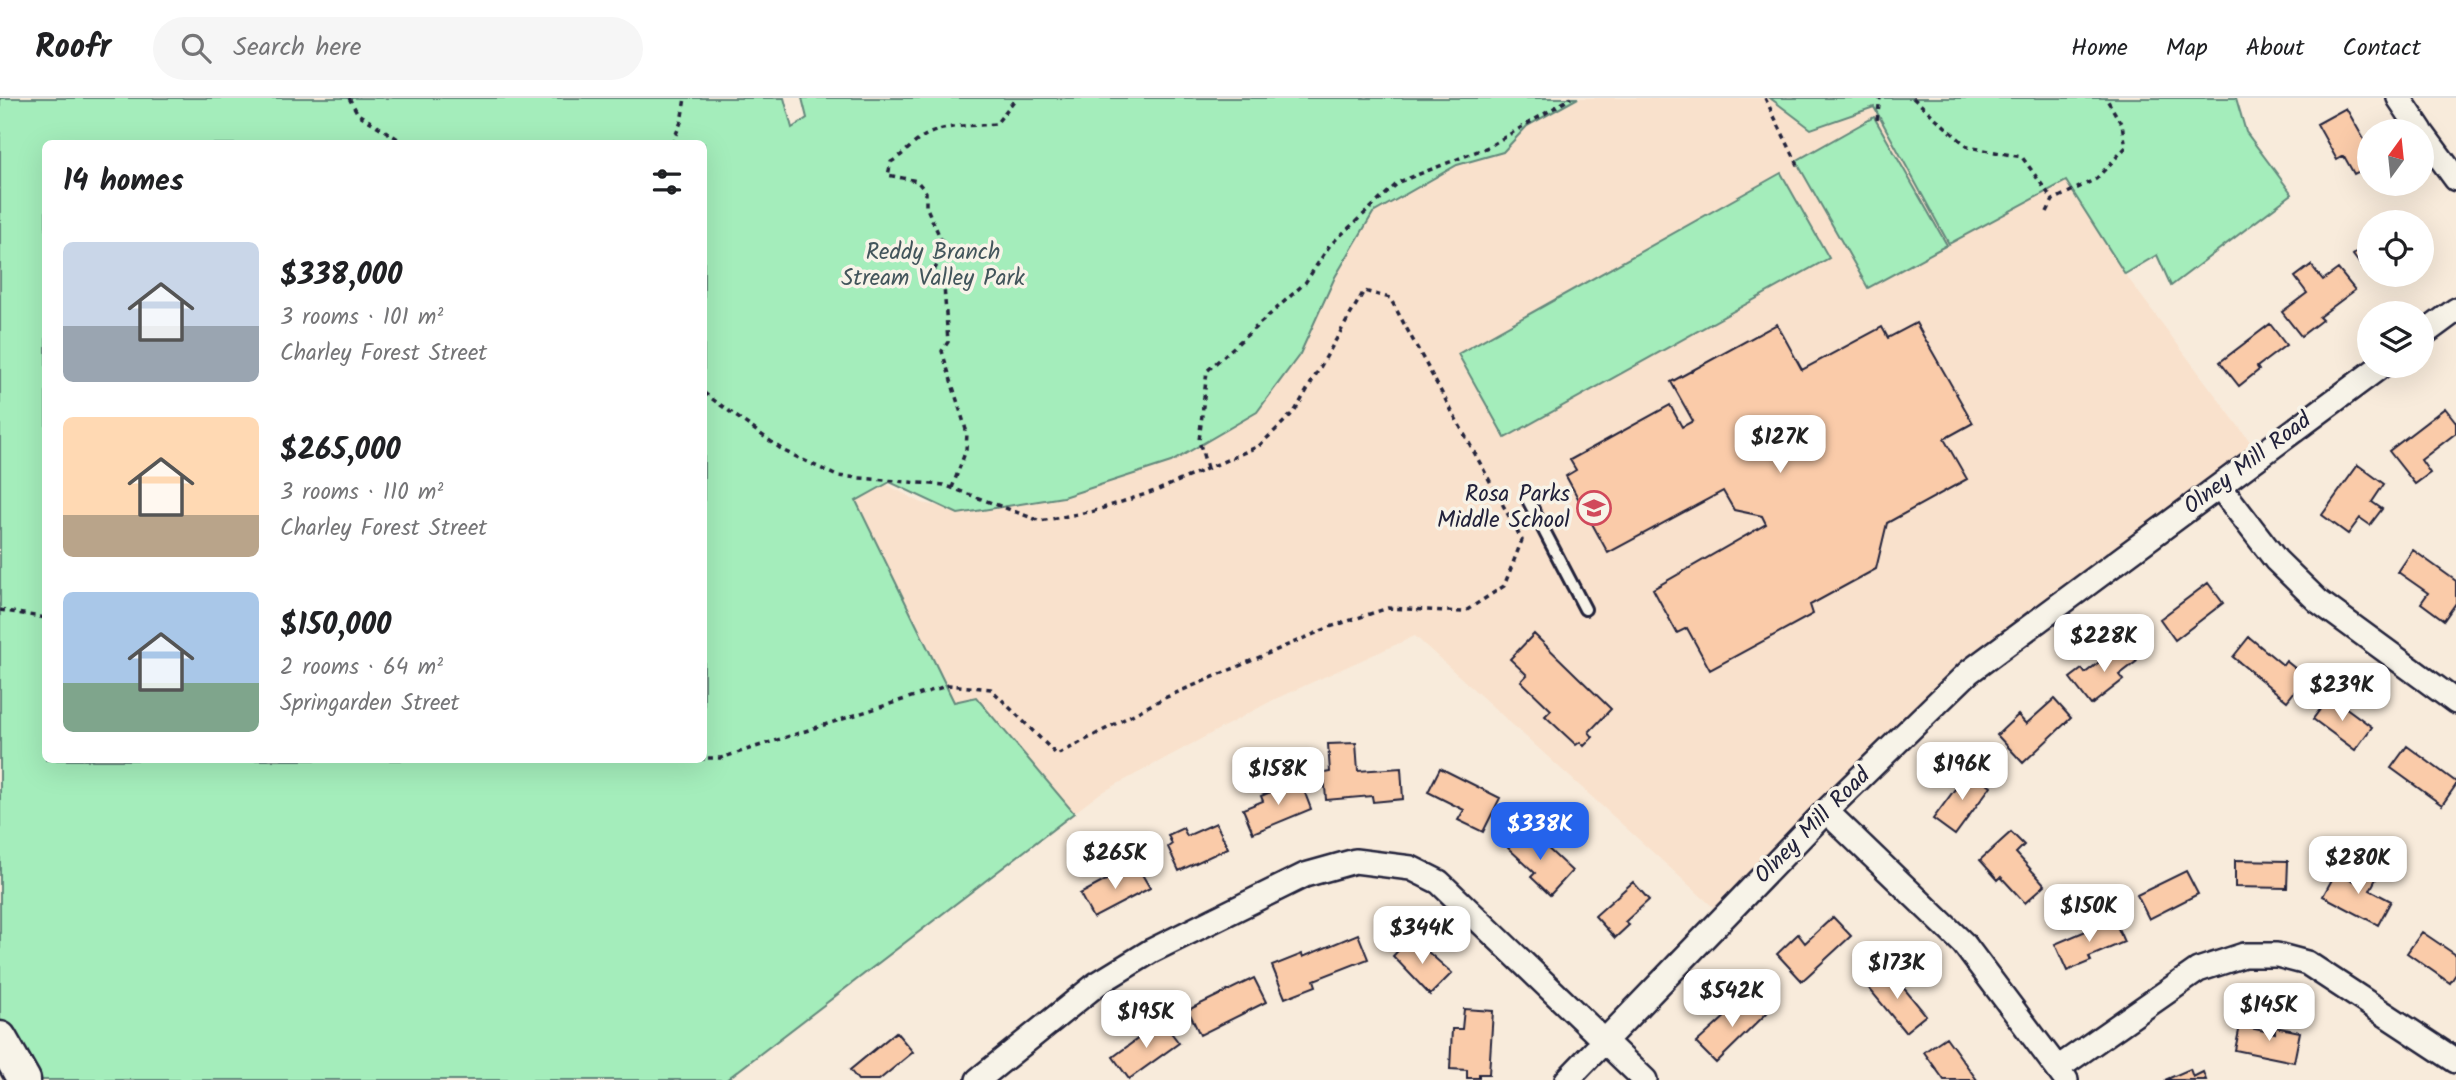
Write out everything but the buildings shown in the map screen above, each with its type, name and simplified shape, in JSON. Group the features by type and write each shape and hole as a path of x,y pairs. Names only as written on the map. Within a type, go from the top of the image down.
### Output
{"main road":[{"path":"0,1038 24,1080"}],"street":[{"path":"2399,98 2413,119"},
{"path":"2434,149 2456,179"},
{"path":"2434,326 2456,310"},
{"name":"Olney Mill Road","path":"1567,1080 1826,811 1969,672 2365,378"},
{"path":"2220,486 2276,560 2318,601 2456,702"},
{"path":"1826,811 1964,944 2062,1074 2197,970 2244,955 2277,955 2307,962 2456,1061"},
{"path":"978,1080 1097,984 1152,951 1306,874 1355,861 1410,868 1439,882 1645,1080"}],"lane":[{"path":"1527,498 1586,609"}],"path":[{"path":"349,98 358,114 398,139"},
{"path":"674,140 681,121 685,98"},
{"path":"952,488 966,450 967,433 942,351 948,342 944,286 942,284 933,287 933,272 941,258 943,244 926,206 926,192 917,181 888,175 891,162 906,153 920,139 941,128 996,124 1016,98"},
{"path":"1207,468 1199,441 1207,371 1305,283 1330,245 1399,182 1488,147 1571,98"},
{"path":"1765,98 1800,169"},
{"path":"1877,120 1880,98"},
{"path":"1913,98 1968,147 2022,157 2053,200"},
{"path":"2047,212 2053,200 2096,179 2126,147 2122,125 2106,98"},
{"path":"707,395 785,451 837,476 944,485 1040,521 1094,511 1158,490 1259,446 1294,411 1364,290 1390,298 1522,540 1504,586 1464,612 1388,608 1330,627 1162,699 1057,755 991,689 948,685 721,758 707,758"},
{"path":"0,610 42,617"}],"shaded area":[{"name":"Rosa Parks Middle School","path":"1569,98 1770,98 1811,129 1873,107 1949,243 2066,180 2125,274 2260,455 1969,672 1724,917 1415,636 1275,699 1099,794 1074,813 976,697 760,753 707,760 707,753 838,459 922,503 970,512 1063,497 1171,462 1335,277 1376,207 1549,103"}],"green space":[{"name":"Reddy Branch Stream Valley Park","path":"0,98 784,98 792,128 807,118 802,98 1578,98 1527,126 1503,152 1457,165 1373,213 1335,277 1300,354 1257,412 1171,462 1063,497 958,514 890,482 856,501 954,702 976,697 1074,813 726,1080 24,1080 0,1038"},
{"path":"1770,98 2236,98 2246,132 2292,194 2171,286 2157,255 2125,274 2066,181 1949,244 1874,107 1811,129"},
{"path":"1874,117 1947,245 1868,288 1796,161"},
{"path":"1781,173 1829,258 1505,438 1458,354"}],"place":[{"name":"Rosa Parks Middle School","path":"1594,508"}]}
